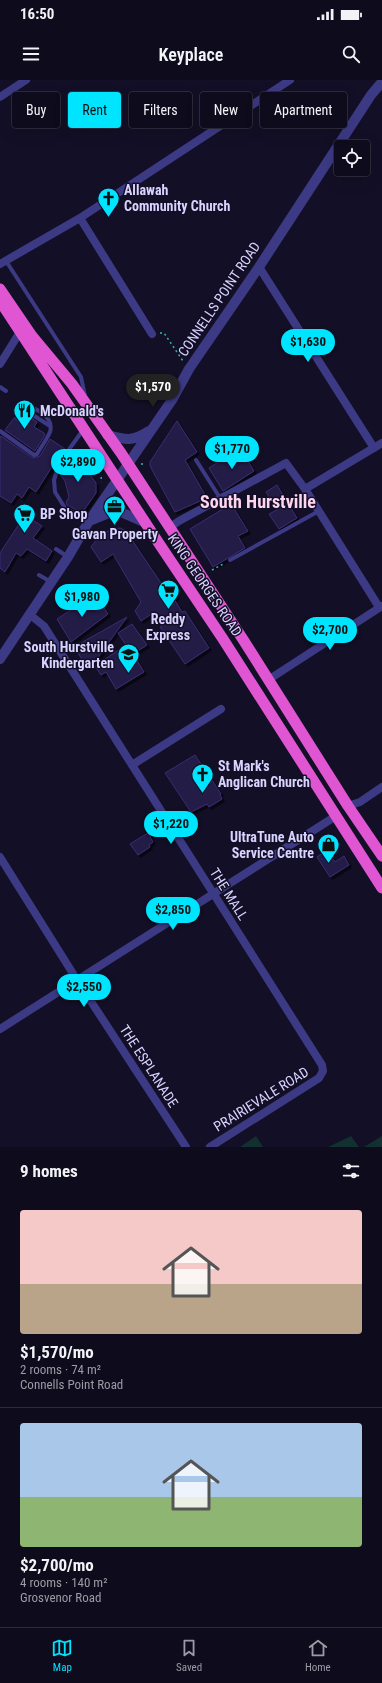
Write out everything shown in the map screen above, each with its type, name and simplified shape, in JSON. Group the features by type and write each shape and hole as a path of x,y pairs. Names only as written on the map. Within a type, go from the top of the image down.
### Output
{"highway":[{"name":"KING GEORGES ROAD","path":"0,289 32,336 72,384 128,465 348,806 382,856"},
{"name":"KING GEORGES ROAD","path":"0,301 224,639 382,888"}],"street":[{"path":"0,97 26,80"},
{"path":"3,262 80,218 290,80"},
{"name":"CONNELLS POINT ROAD","path":"371,96 378,80"},
{"name":"CONNELLS POINT ROAD","path":"0,659 68,557 89,521 172,400 189,369 259,267 371,96 382,82"},
{"path":"80,218 152,334"},
{"path":"259,267 374,448"},
{"path":"0,364 20,332"},
{"path":"107,435 128,440 140,437 152,429"},
{"path":"305,489 382,443"},
{"path":"169,528 220,498 286,463 305,489 381,607 268,680"},
{"path":"89,521 111,512 124,513 146,523"},
{"name":"THE MALL","path":"29,614 44,626 320,1061 323,1071"},
{"path":"132,765 221,709"},
{"path":"348,806 360,802 382,787"},
{"path":"0,1029 336,816"},
{"name":"THE ESPLANADE","path":"0,857 77,980 186,1147"},
{"name":"PRAIRIEVALE ROAD","path":"210,1147 319,1078 323,1071"}],"lane":[{"path":"3,262 81,376 87,406"},
{"path":"0,387 6,391"},
{"path":"0,431 34,455 37,454 50,433 50,426 43,413 21,403 22,408 50,426"},
{"path":"85,428 60,462 54,480 55,492 65,508 89,521"},
{"path":"196,460 220,498"},
{"path":"230,560 319,511"},
{"path":"56,549 68,557"},
{"path":"39,575 51,582"}],"path":[{"path":"152,334 164,333 183,361"},
{"path":"101,477 102,482"},
{"path":"212,570 230,560"}],"green space":[{"path":"19,410 29,417 25,422 21,420 19,422 14,418"},
{"path":"256,1136 263,1147 240,1147"},
{"path":"351,1136 359,1147 328,1147"},
{"path":"382,1136 382,1147 364,1147"}],"building":[{"name":"McDonald's","path":"29,417 37,422 34,427 45,435 35,451 5,430 14,418 19,422 21,420 25,422"},
{"path":"177,421 197,452 185,460 207,498 175,512 150,466 150,462"},
{"path":"1,436 33,458 40,456 50,439 65,449 57,460 55,467 53,465 36,492 29,487 22,498 17,494 11,503 0,496"},
{"path":"240,448 254,471 223,491 209,468"},
{"path":"74,452 96,483 96,493 82,513 67,505 66,502 69,497 65,481 60,474 63,464 71,453"},
{"path":"277,485 297,518 279,529 269,514 277,510 266,492"},
{"path":"231,504 248,531 238,536 245,548 213,567 190,529"},
{"path":"25,515 42,526 33,538 52,551 46,561 27,549 21,556 16,553 5,572 0,568 0,553"},
{"path":"120,528 126,531 163,586 168,583 177,597 174,599 182,612 185,611 209,648 185,664 160,627 162,626 153,613 141,621 135,611 141,602 113,554 101,562 91,547 101,534"},
{"path":"95,594 108,614 71,642 57,619"},
{"path":"127,617 94,663 92,662 87,667 74,647"},
{"path":"132,624 147,645 133,654 144,672 116,689 106,672 101,675 95,666 126,645 118,633"},
{"path":"195,755 221,794 222,799 209,807 207,804 191,812 165,773"},
{"path":"148,833 153,842 149,845 150,847 138,855 130,844"},
{"path":"327,850 335,862 344,856 349,865 330,877 317,857"}],"place":[{"name":"Allawah Community Church","path":"108,218"},
{"name":"McDonald's","path":"24,430"},
{"name":"Gavan Property","path":"115,526"},
{"name":"BP Shop","path":"24,534"},
{"name":"Reddy Express","path":"168,610"},
{"name":"South Hurstville Kindergarten","path":"129,674"},
{"name":"St Mark's Anglican Church","path":"203,794"},
{"name":"UltraTune Auto Service Centre","path":"329,864"}],"district":[{"name":"South Hurstville","path":"258,502"}]}
